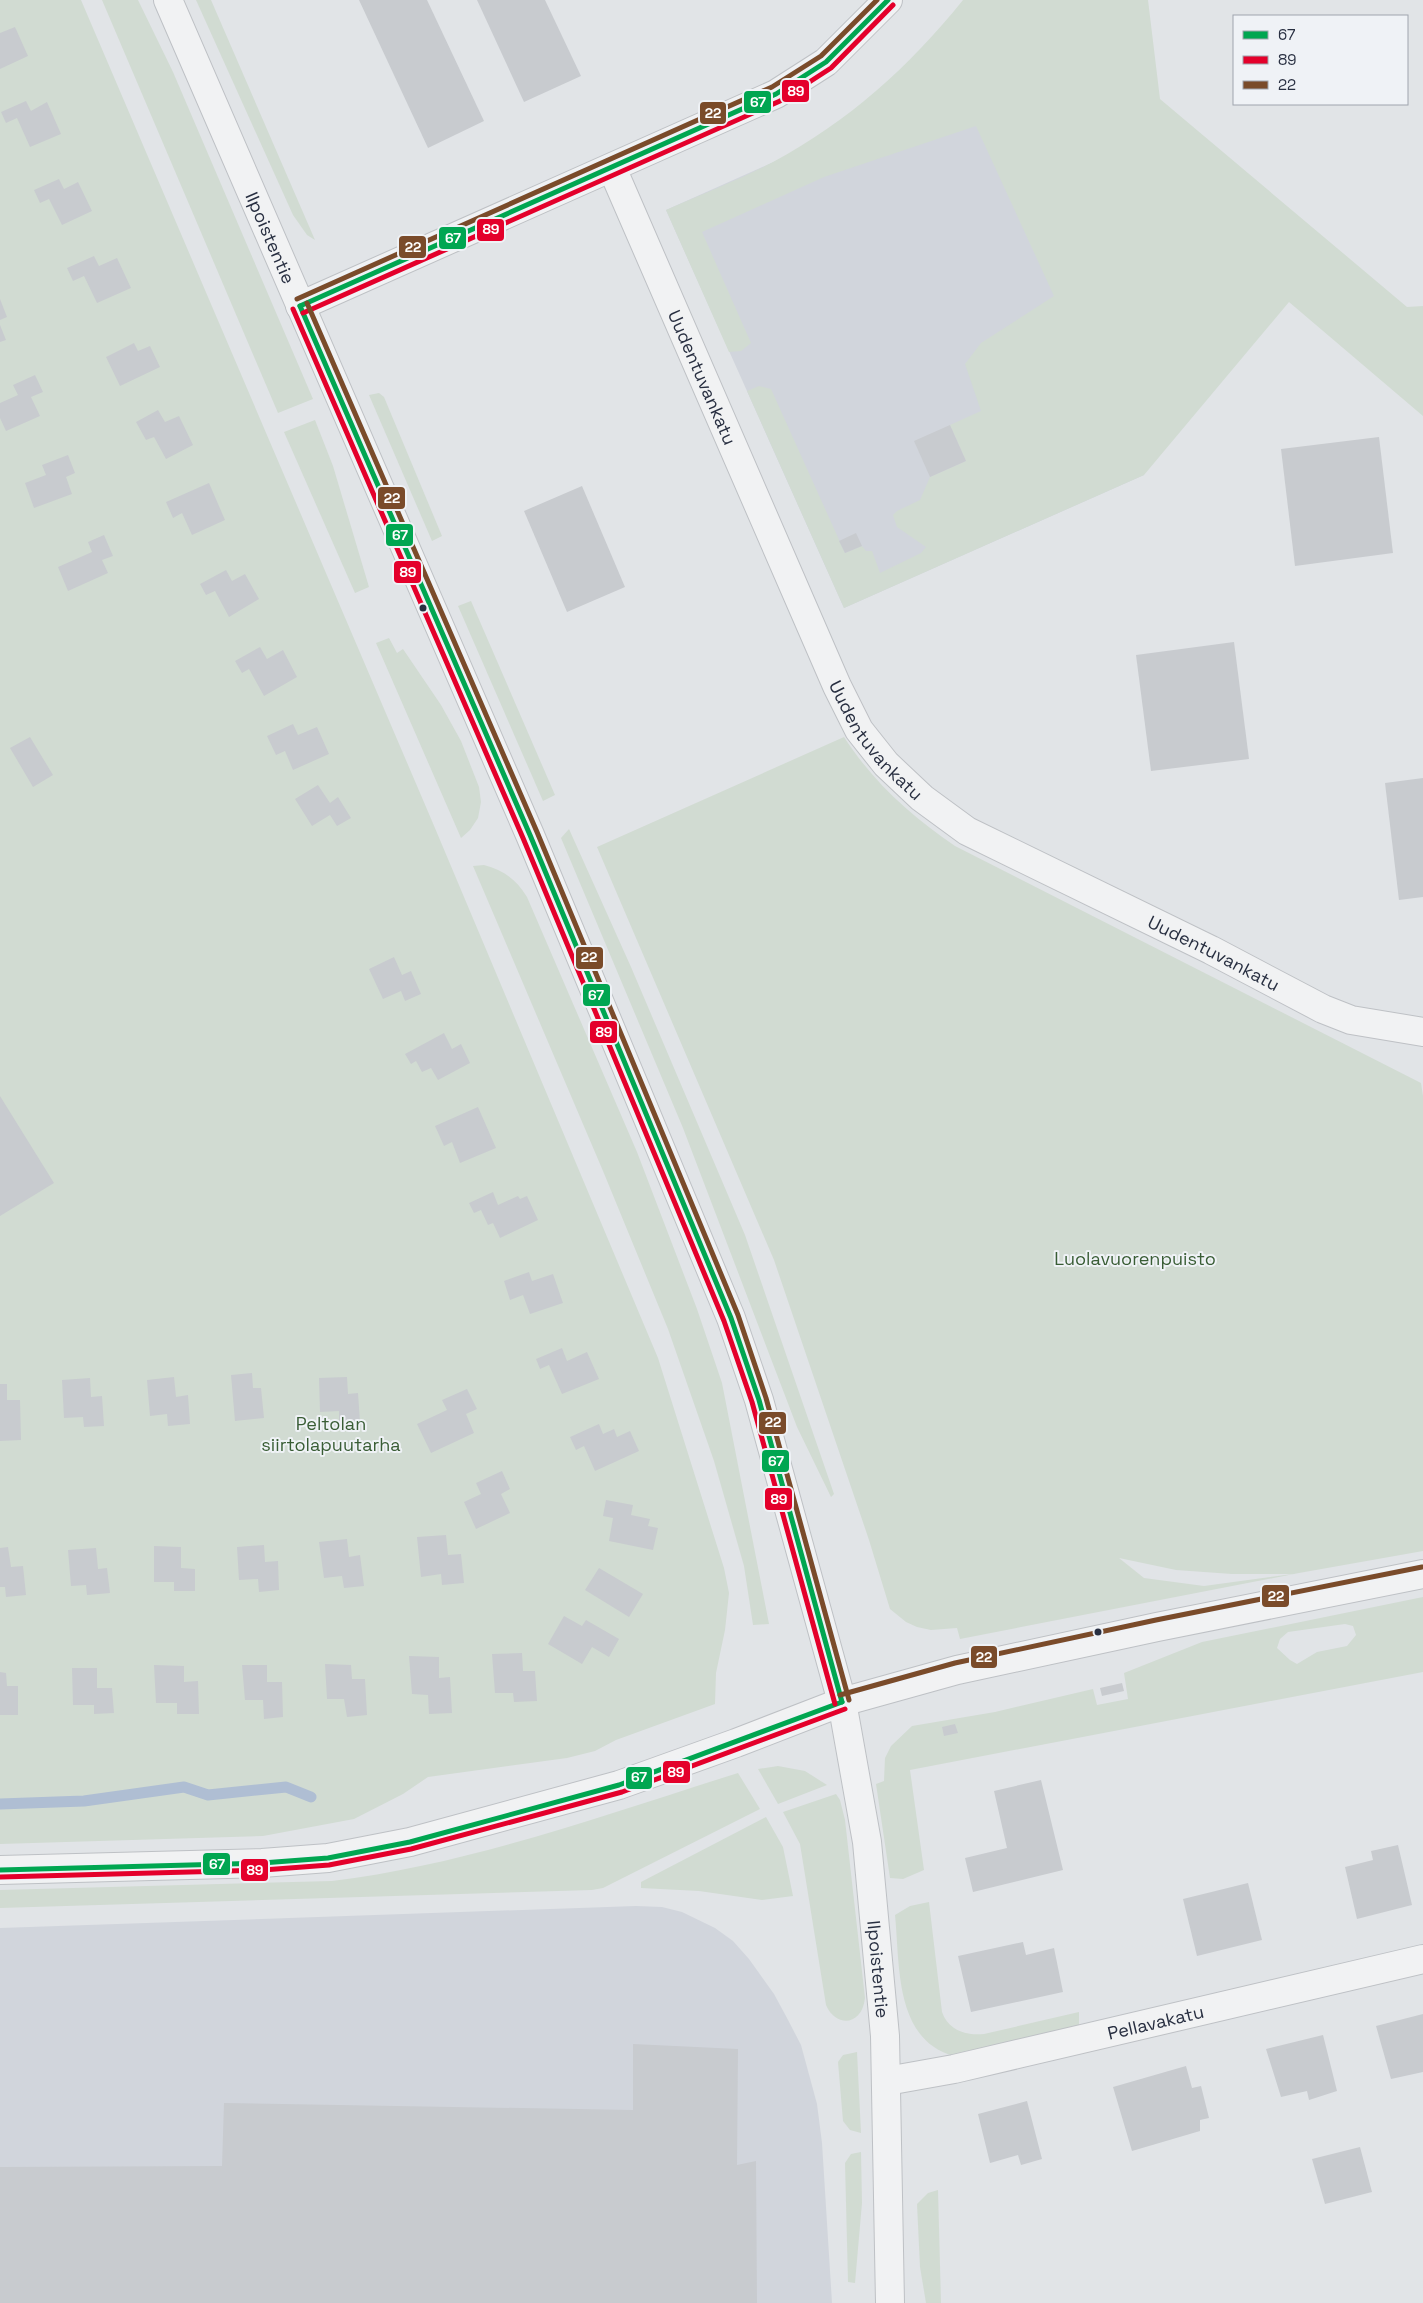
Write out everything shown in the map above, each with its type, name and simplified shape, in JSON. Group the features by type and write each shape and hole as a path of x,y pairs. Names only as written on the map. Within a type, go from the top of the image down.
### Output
{"street":[{"name":"Ilpoistentie","path":"168,0 530,835 731,1318 759,1400 842,1702 867,1842 885,2036 890,2303"},
{"path":"300,306 776,94 826,62 888,0"},
{"name":"Uudentuvankatu","path":"612,168 837,686 860,730 886,764 922,798 967,831 1211,950 1323,1009 1351,1020 1423,1032"},
{"path":"0,1870 262,1863 328,1858 410,1842 619,1784 736,1743 842,1702 976,1666 1423,1574"},
{"name":"Pellavakatu","path":"887,2081 954,2069 1423,1959"}],"shaded area":[{"path":"950,17 1144,475 844,608 666,210 859,124"},
{"path":"636,1906 662,1907 682,1912 715,1928 733,1941 749,1959 774,1994 801,2045 817,2104 822,2143 832,2303 0,2303 0,1928"}],"green space":[{"name":"Peltolan siirtolapuutarha","path":"0,0 81,0 432,821 658,1358 724,1568 729,1593 725,1630 716,1673 715,1704 616,1740 595,1751 567,1758 428,1777 403,1794 354,1819 263,1836 0,1844"},
{"path":"102,0 138,0 173,72 313,399 278,413"},
{"path":"196,0 211,0 315,240 307,235 293,215"},
{"path":"963,0 1148,0 1160,99 1407,307 1423,306 1423,416 1289,302 1144,475 844,608 747,391 759,386 771,389 845,553 862,546 866,551 872,551 880,573 921,553 926,547 897,527 893,515 897,511 920,500 930,477 966,461 950,425 981,411 965,364 981,343 1054,296 976,126 824,177 702,232 751,343 741,351 729,352 666,210 760,169 827,129 876,91 899,70"},
{"path":"379,393 384,397 442,536 432,541 369,395"},
{"path":"315,420 333,466 369,587 355,593 284,432"},
{"path":"471,601 555,795 543,801 458,606"},
{"path":"389,638 397,653 403,649 441,705 461,741 479,787 481,802 478,818 470,830 461,838 376,643"},
{"name":"Luolavuorenpuisto","path":"844,737 867,769 894,797 923,823 955,846 1421,1083 1423,1096 1423,1551 1299,1573 960,1639 957,1628 931,1630 917,1627 906,1622 890,1609 869,1540 774,1260 597,847","holes":["1119,1558 1176,1570 1232,1574 1293,1574 1204,1586 1144,1578"]},
{"path":"569,829 631,967 745,1235 834,1494 831,1497 797,1427 683,1128 561,838"},
{"path":"484,865 508,876 527,897 637,1152 697,1309 722,1383 769,1624 753,1625 744,1566 714,1461 668,1329 473,866"},
{"path":"1423,1597 1423,1672 910,1770 924,1870 903,1879 890,1878 876,1784 884,1781 885,1758 891,1746 912,1726 995,1712 1093,1689 1097,1705 1128,1699 1124,1673 1202,1642","holes":["1345,1624 1353,1626 1356,1635 1347,1646 1317,1652 1297,1664 1277,1648 1280,1639 1288,1632"]},
{"path":"778,1766 805,1771 827,1785 778,1804 758,1769"},
{"path":"738,1773 760,1809 603,1888 592,1890 0,1908 0,1890 332,1881 384,1873 435,1863 537,1836"},
{"path":"836,1794 840,1800 845,1820 865,1998 859,2014 854,2019 848,2021 836,2018 826,2005 800,1844 783,1812"},
{"path":"766,1817 783,1847 793,1896 762,1900 699,1891 641,1888 641,1882"},
{"path":"929,1902 942,2012 953,2027 964,2033 984,2034 1079,2012 1079,2030 954,2056 934,2047 920,2034 910,2017 904,1998 900,1977 895,1915 910,1906"},
{"path":"857,2052 861,2133 850,2130 843,2121 838,2062 843,2055"},
{"path":"861,2152 862,2203 855,2283 848,2282 845,2163 851,2154"},
{"path":"938,2190 941,2303 926,2303 920,2267 917,2204 928,2193"}],"building":[{"path":"359,0 427,0 484,121 428,148"},
{"path":"477,0 545,0 581,76 524,102"},
{"path":"15,27 28,56 0,69 0,33"},
{"path":"26,101 31,111 47,102 61,134 30,147 17,118 6,123 1,112"},
{"path":"59,179 64,189 78,182 92,211 62,225 49,199 40,203 34,190"},
{"path":"94,256 99,266 117,258 131,288 97,303 84,276 73,281 67,268"},
{"path":"0,299 7,317 0,320"},
{"path":"0,325 6,340 0,342"},
{"path":"134,343 138,351 150,346 160,367 120,386 106,357"},
{"path":"35,375 43,392 31,397 40,416 6,431 0,418 0,403 18,395 13,385"},
{"path":"158,410 165,422 179,416 193,445 166,459 154,437 146,440 136,422"},
{"path":"950,425 966,461 930,477 914,441"},
{"path":"1379,437 1393,553 1295,566 1281,449"},
{"path":"68,455 75,473 66,477 72,494 34,508 25,483 46,475 42,465"},
{"path":"209,483 225,520 192,535 182,513 173,518 166,502"},
{"path":"582,486 625,587 567,612 524,511"},
{"path":"856,533 862,546 845,553 839,541"},
{"path":"104,535 113,556 102,560 108,573 68,591 58,567 92,552 88,542"},
{"path":"226,570 232,581 245,574 259,599 229,617 215,591 206,595 200,584"},
{"path":"1234,642 1249,759 1151,771 1136,655"},
{"path":"260,647 267,659 283,650 297,677 264,696 249,669 242,673 235,661"},
{"path":"293,724 298,735 317,727 329,754 293,770 285,751 276,755 267,736"},
{"path":"30,737 53,775 33,787 10,748"},
{"path":"1423,778 1423,897 1399,900 1385,783"},
{"path":"318,785 330,803 338,797 351,818 337,826 330,815 312,826 295,799"},
{"path":"394,957 402,975 411,971 421,994 405,1001 401,991 383,999 369,969"},
{"path":"444,1033 452,1049 461,1044 470,1063 438,1080 431,1068 422,1072 416,1061 411,1064 405,1054"},
{"path":"0,1096 54,1183 0,1216"},
{"path":"478,1107 496,1148 460,1163 452,1142 444,1146 435,1126"},
{"path":"493,1192 498,1205 518,1196 520,1199 527,1196 538,1220 500,1238 493,1223 488,1225 481,1210 474,1213 469,1203"},
{"path":"529,1272 532,1281 553,1274 563,1303 530,1314 523,1295 510,1300 504,1281"},
{"path":"562,1348 567,1361 587,1352 599,1379 562,1394 549,1365 540,1369 536,1359"},
{"path":"252,1373 253,1388 261,1388 264,1418 235,1421 231,1375"},
{"path":"174,1377 176,1397 188,1395 190,1424 168,1426 167,1414 150,1416 147,1380"},
{"path":"347,1377 348,1394 358,1393 360,1422 339,1423 339,1411 320,1412 319,1378"},
{"path":"90,1378 91,1397 102,1396 104,1426 84,1427 83,1417 64,1418 62,1380"},
{"path":"0,1384 7,1384 7,1400 20,1400 21,1440 0,1441"},
{"path":"467,1389 477,1409 466,1414 474,1433 431,1453 417,1424 447,1410 442,1400"},
{"path":"599,1424 603,1434 614,1429 617,1437 630,1431 639,1451 595,1471 584,1446 576,1450 570,1437"},
{"path":"502,1471 510,1489 501,1494 510,1513 476,1529 464,1502 481,1494 476,1483"},
{"path":"606,1500 633,1505 631,1515 650,1519 648,1526 658,1528 653,1550 609,1541 613,1518 603,1516"},
{"path":"446,1535 448,1555 461,1554 464,1583 442,1585 441,1574 421,1577 417,1537"},
{"path":"347,1539 349,1557 360,1555 364,1586 344,1588 342,1576 324,1578 319,1542"},
{"path":"264,1545 265,1562 278,1561 279,1590 259,1592 258,1579 239,1580 237,1547"},
{"path":"154,1546 181,1547 181,1568 195,1569 195,1591 174,1591 174,1582 154,1582"},
{"path":"8,1547 11,1567 23,1566 26,1595 6,1597 5,1587 0,1587 0,1548"},
{"path":"96,1548 98,1569 107,1568 110,1593 87,1595 86,1585 71,1586 68,1550"},
{"path":"599,1568 643,1594 629,1617 585,1590"},
{"path":"564,1616 582,1626 586,1620 619,1639 609,1657 592,1647 582,1664 548,1644"},
{"path":"522,1653 523,1671 535,1671 537,1701 514,1702 513,1693 495,1693 492,1654"},
{"path":"409,1656 439,1657 439,1678 450,1677 452,1713 429,1714 428,1695 412,1694"},
{"path":"325,1664 351,1665 352,1679 365,1679 367,1715 347,1717 344,1699 327,1699"},
{"path":"154,1665 184,1666 184,1682 198,1681 199,1714 177,1714 177,1703 156,1703"},
{"path":"242,1665 267,1665 267,1682 282,1682 283,1717 264,1719 263,1700 245,1700"},
{"path":"72,1668 97,1668 97,1688 112,1688 114,1713 94,1714 94,1705 73,1705"},
{"path":"0,1672 6,1673 7,1686 18,1686 18,1715 0,1715"},
{"path":"1122,1683 1124,1691 1102,1696 1100,1688"},
{"path":"955,1724 958,1733 944,1736 942,1727"},
{"path":"1041,1780 1063,1870 973,1892 965,1858 1007,1848 994,1791"},
{"path":"1398,1845 1412,1905 1357,1919 1345,1867 1373,1860 1371,1851"},
{"path":"1248,1883 1262,1940 1197,1956 1183,1899"},
{"path":"1023,1942 1026,1955 1054,1948 1063,1992 971,2012 958,1956"},
{"path":"1423,2014 1423,2072 1391,2079 1376,2026"},
{"path":"1323,2035 1337,2091 1309,2100 1307,2091 1281,2097 1266,2049"},
{"path":"633,2044 738,2049 737,2165 756,2161 757,2303 0,2303 0,2167 222,2166 224,2103 633,2110"},
{"path":"1186,2066 1192,2088 1201,2086 1209,2118 1200,2120 1200,2131 1132,2151 1113,2087"},
{"path":"1027,2101 1042,2159 1021,2165 1018,2155 990,2163 978,2114"},
{"path":"1360,2147 1372,2192 1325,2204 1312,2159"}],"waterway":[{"path":"0,1804 84,1801 184,1787 208,1795 286,1787 311,1797"}],"transit line":[{"name":"22","path":"297,299 772,87 821,56 877,0"},
{"name":"67","path":"300,306 776,94 826,62 888,0"},
{"name":"89","path":"303,313 780,101 831,68 893,5"},
{"name":"22","path":"307,303 537,832 738,1315 766,1398 849,1700"},
{"name":"67","path":"300,306 530,835 731,1318 759,1400 842,1702"},
{"name":"89","path":"293,309 523,838 724,1321 752,1402 835,1704"},
{"name":"22","path":"840,1695 955,1663 1156,1620 1422,1567"},
{"name":"67","path":"0,1870 262,1863 328,1858 410,1842 619,1785 842,1702"},
{"name":"89","path":"0,1877 263,1870 329,1865 411,1849 622,1792 845,1709"}]}
